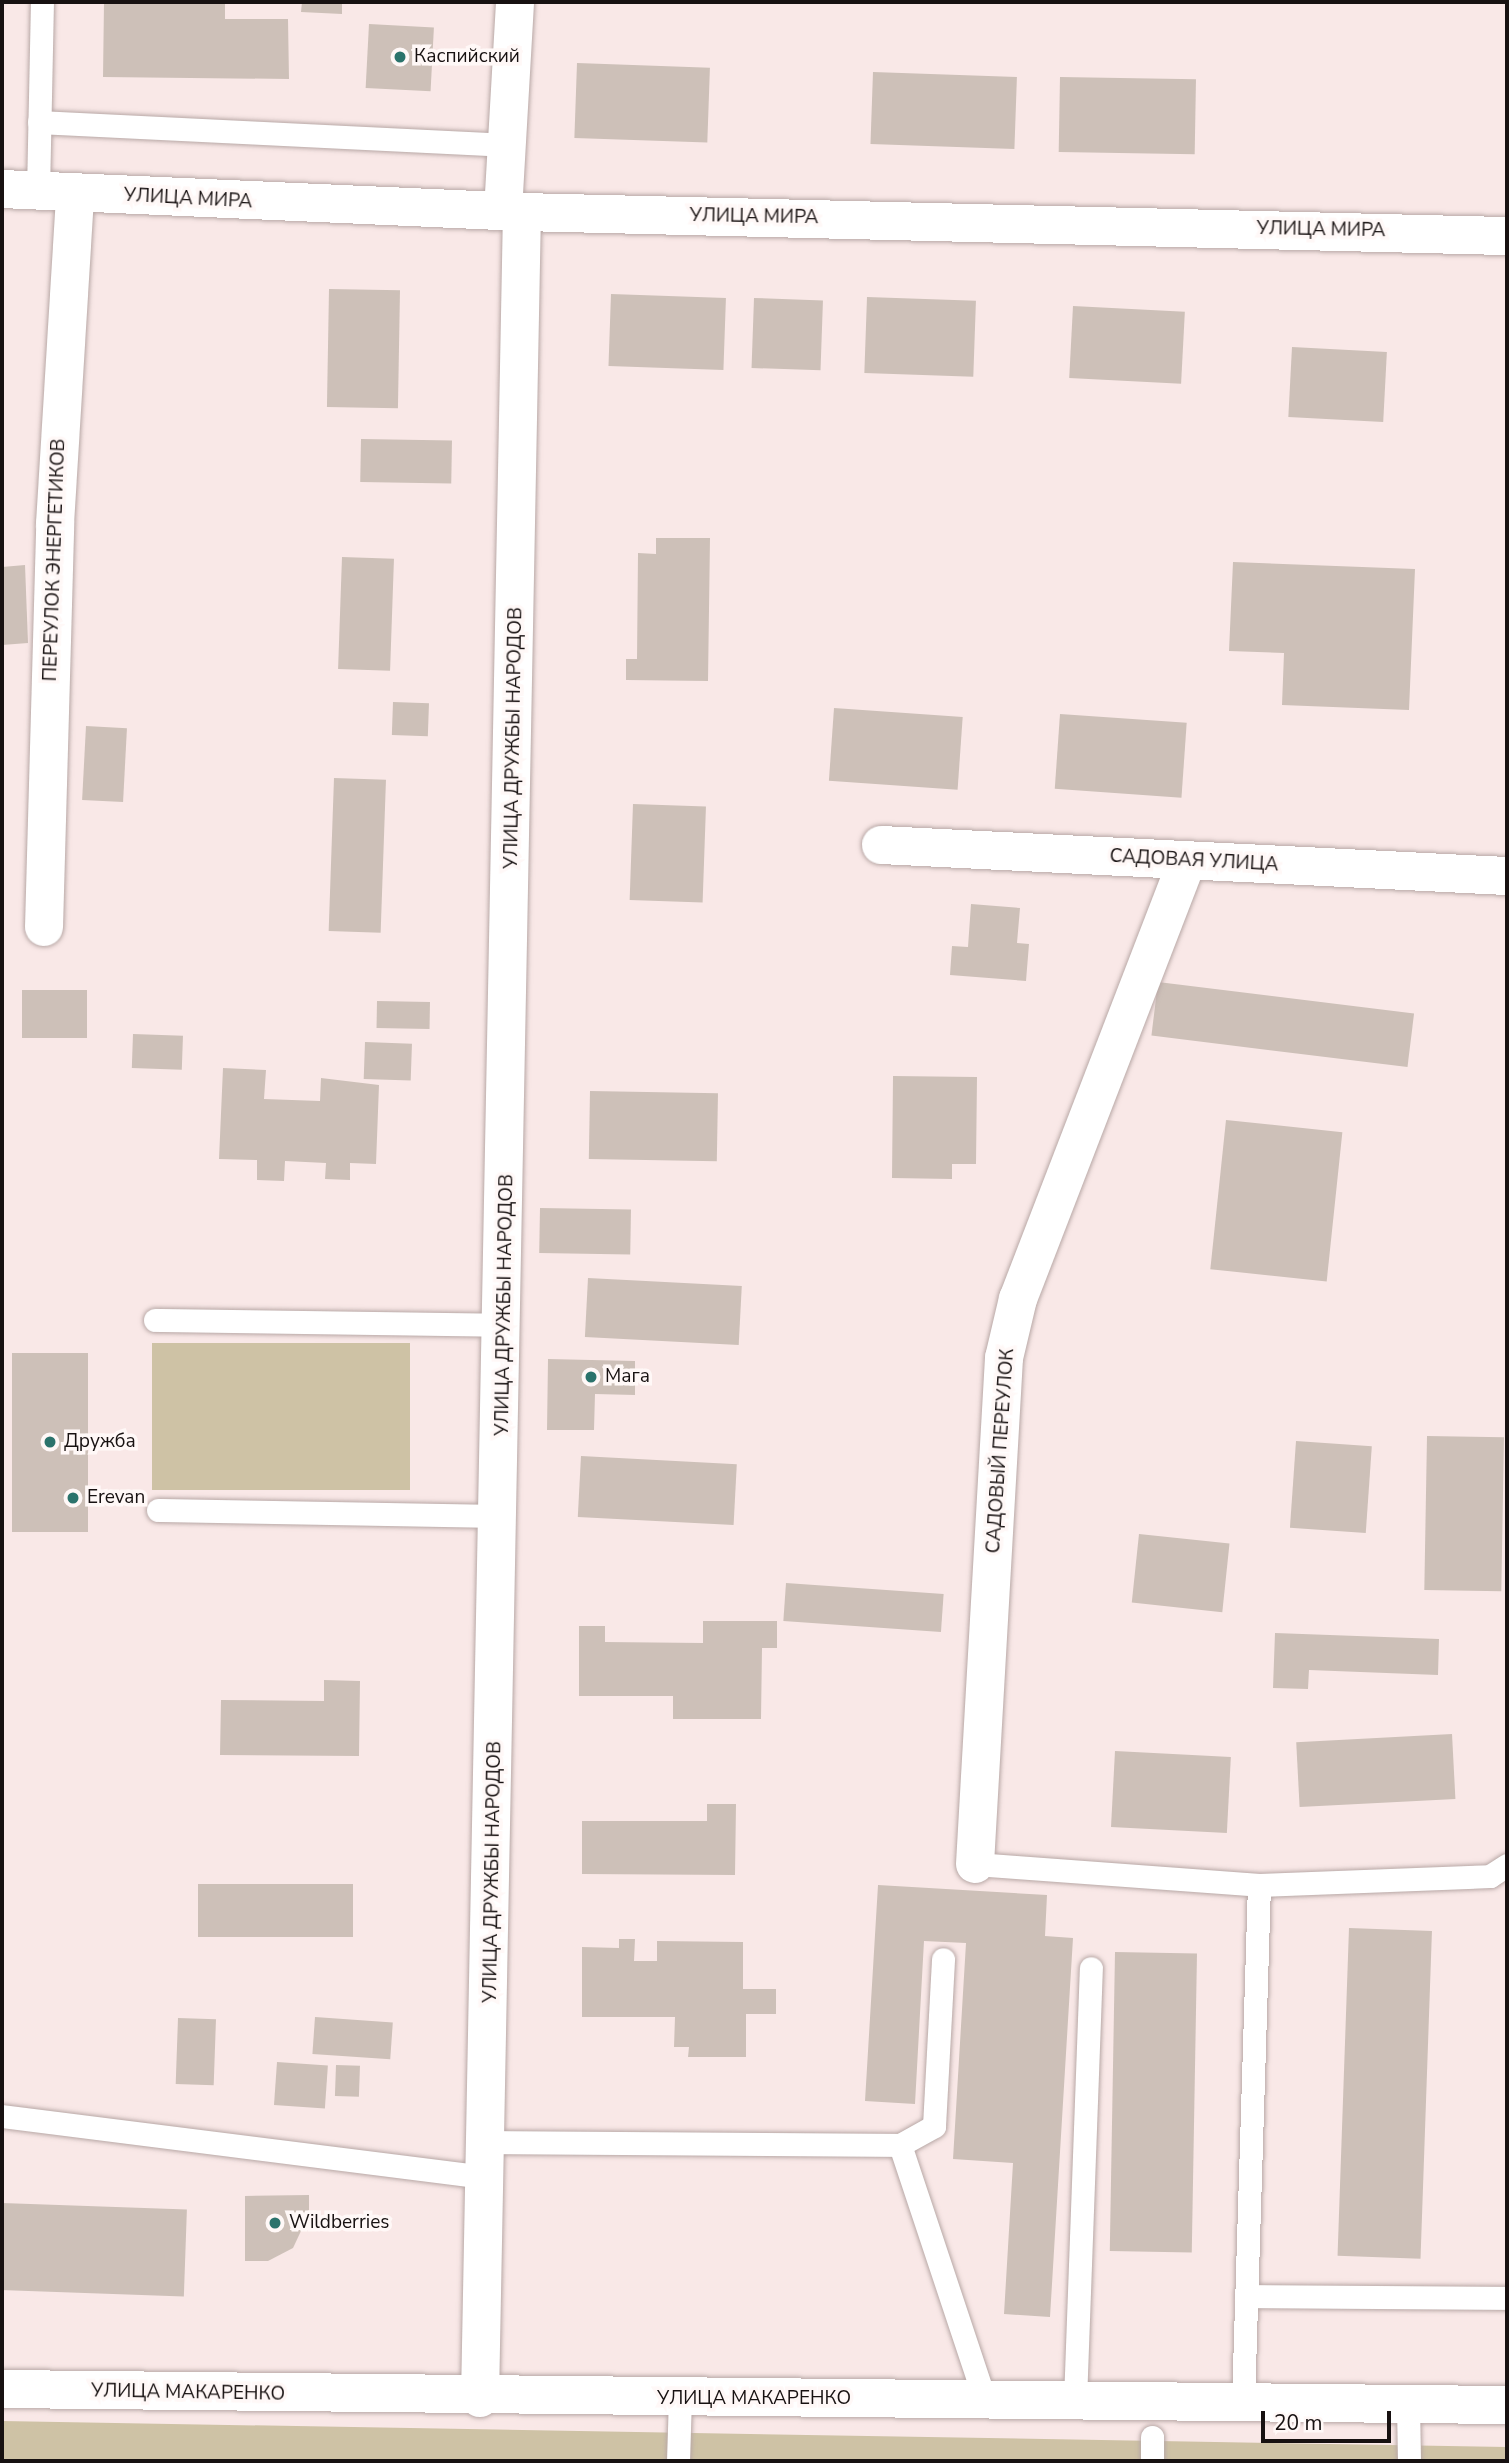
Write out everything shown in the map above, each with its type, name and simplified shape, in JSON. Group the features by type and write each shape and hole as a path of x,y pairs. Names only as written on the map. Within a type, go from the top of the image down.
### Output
{"street":[{"name":"УЛИЦА ДРУЖБЫ НАРОДОВ","path":"480,2398 505,1325 513,212 507,145 515,2"},
{"name":"УЛИЦА МИРА","path":"38,192 513,212 1507,236"},
{"name":"ПЕРЕУЛОК ЭНЕРГЕТИКОВ","path":"38,192 55,524 44,927"},
{"name":"САДОВАЯ УЛИЦА","path":"881,845 1507,876"},
{"name":"САДОВЫЙ ПЕРЕУЛОК","path":"975,1864 1004,1358 1018,1299 1186,860"},
{"name":"УЛИЦА МАКАРЕНКО","path":"2,2389 480,2398 1507,2405"}],"lane":[{"path":"38,192 42,2"},
{"path":"39,122 507,145"},
{"path":"155,1320 505,1325"},
{"path":"158,1510 502,1516"},
{"path":"975,1864 1259,1885 1490,1876 1507,1865"},
{"path":"1243,2402 1259,1885"},
{"path":"2,2116 486,2160 900,2145 934,2126 943,1959"},
{"path":"1076,2401 1091,1968"},
{"path":"900,2145 985,2401"},
{"path":"1246,2296 1507,2298"},
{"path":"678,2461 680,2399"},
{"path":"1408,2404 1409,2461"},
{"path":"1152,2437 1152,2461"}],"shaded area":[{"path":"152,1343 410,1343 410,1490 152,1490"},
{"path":"2,2421 1507,2447 1507,2461 2,2461"}],"building":[{"path":"104,2 225,2 225,19 288,19 289,79 103,77"},
{"path":"302,2 342,2 342,14 301,12"},
{"name":"Каспийский","path":"369,24 434,27 431,91 366,88"},
{"path":"577,63 710,68 707,143 574,138"},
{"path":"873,72 1017,77 1014,149 870,144"},
{"path":"1060,77 1196,79 1195,154 1059,152"},
{"path":"329,289 400,290 398,408 327,407"},
{"path":"611,294 726,298 723,370 608,366"},
{"path":"867,297 976,301 973,377 864,373"},
{"path":"754,298 823,300 821,370 752,368"},
{"path":"1073,306 1185,312 1181,384 1069,378"},
{"path":"1292,347 1387,352 1383,422 1288,417"},
{"path":"1507,353 1507,374 1505,374"},
{"path":"361,439 452,441 451,484 360,482"},
{"path":"656,538 710,538 708,681 626,680 626,659 637,659 638,553 656,554"},
{"path":"342,557 394,559 390,671 338,669"},
{"path":"1233,562 1415,569 1409,710 1282,705 1284,653 1229,651"},
{"path":"25,565 28,643 2,645 2,567"},
{"path":"393,702 429,703 428,736 392,735"},
{"path":"834,708 963,717 958,790 829,781"},
{"path":"1060,714 1187,723 1181,798 1055,789"},
{"path":"86,726 127,728 123,802 82,800"},
{"path":"334,778 386,780 381,933 329,931"},
{"path":"633,804 706,807 703,902 630,900"},
{"path":"971,904 1020,908 1017,943 1029,944 1026,981 950,975 952,946 968,947"},
{"path":"1158,982 1414,1013 1407,1067 1151,1036"},
{"path":"22,990 87,990 87,1038 22,1038"},
{"path":"377,1001 430,1002 430,1029 377,1028"},
{"path":"133,1034 183,1036 182,1070 132,1068"},
{"path":"365,1042 412,1044 411,1081 364,1079"},
{"path":"223,1068 266,1070 264,1099 320,1101 321,1078 379,1085 376,1164 350,1163 350,1180 325,1179 326,1163 285,1161 284,1181 257,1180 257,1160 219,1159"},
{"path":"893,1076 977,1077 976,1164 952,1164 952,1179 892,1178"},
{"path":"590,1091 718,1093 717,1161 589,1159"},
{"path":"1226,1120 1342,1132 1327,1281 1210,1269"},
{"path":"540,1208 631,1210 630,1255 539,1253"},
{"path":"588,1278 742,1286 739,1345 585,1337"},
{"name":"Дружба","path":"12,1353 88,1353 88,1532 12,1532"},
{"name":"Мага","path":"548,1359 635,1361 635,1395 595,1394 594,1430 547,1430"},
{"path":"1427,1436 1504,1437 1501,1591 1424,1590"},
{"path":"1296,1441 1372,1446 1366,1533 1290,1528"},
{"path":"581,1456 737,1464 734,1525 578,1517"},
{"path":"1139,1534 1230,1544 1222,1612 1132,1603"},
{"path":"786,1583 944,1594 941,1632 783,1621"},
{"path":"703,1621 777,1621 777,1648 762,1648 761,1719 673,1719 673,1696 579,1696 579,1626 605,1626 605,1642 703,1643"},
{"path":"1275,1633 1439,1639 1438,1675 1309,1670 1308,1689 1273,1688"},
{"path":"324,1680 360,1681 359,1756 220,1755 221,1700 324,1701"},
{"path":"1452,1734 1455,1799 1300,1807 1296,1742"},
{"path":"1115,1751 1231,1757 1227,1833 1111,1827"},
{"path":"707,1804 736,1804 735,1875 582,1874 582,1821 707,1821"},
{"path":"198,1884 353,1884 353,1937 198,1937"},
{"path":"878,1885 1047,1895 1045,1936 1073,1938 1050,2317 1004,2314 1013,2163 953,2159 966,1943 924,1941 915,2104 865,2101"},
{"path":"1349,1928 1432,1931 1421,2259 1338,2256"},
{"path":"619,1939 635,1939 634,1961 657,1961 657,1941 743,1942 743,1989 776,1989 776,2014 746,2014 746,2057 688,2057 689,2047 674,2047 675,2017 582,2017 582,1947 619,1948"},
{"path":"1115,1952 1197,1953 1192,2252 1110,2251"},
{"path":"315,2017 393,2022 390,2059 312,2054"},
{"path":"178,2018 216,2019 214,2085 176,2084"},
{"path":"277,2062 328,2066 325,2108 274,2105"},
{"path":"336,2065 360,2066 359,2097 335,2096"},
{"name":"Wildberries","path":"309,2195 309,2214 293,2248 268,2261 245,2261 245,2196"},
{"path":"2,2203 187,2209 184,2296 2,2290"}],"place":[{"name":"Каспийский","path":"400,57"},
{"name":"Мага","path":"591,1377"},
{"name":"Дружба","path":"50,1442"},
{"name":"Erevan","path":"73,1498"},
{"name":"Wildberries","path":"275,2223"}]}
